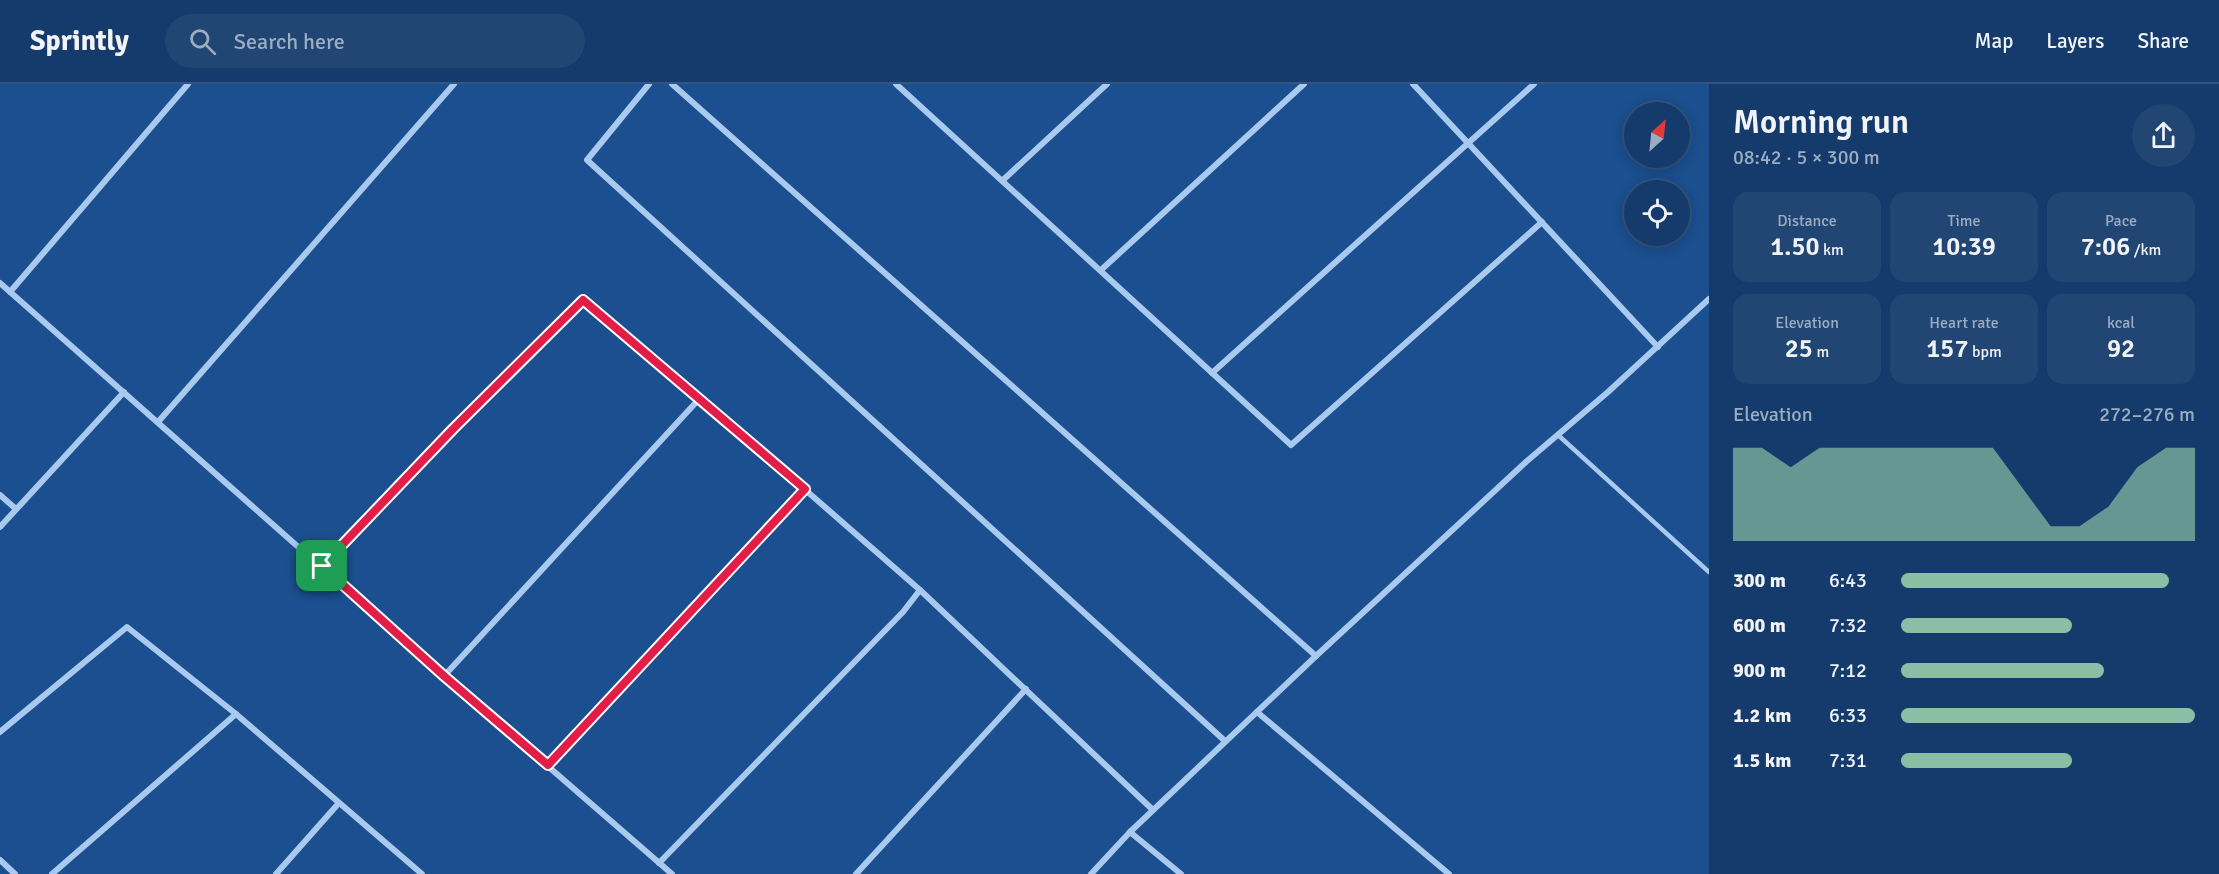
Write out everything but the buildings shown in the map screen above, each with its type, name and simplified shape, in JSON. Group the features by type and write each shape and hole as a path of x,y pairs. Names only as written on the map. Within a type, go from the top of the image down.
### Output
{"street":[{"path":"10,292 188,84"},
{"path":"158,422 454,84"},
{"path":"649,84 587,159 1226,741"},
{"path":"672,84 1316,657"},
{"path":"896,84 1291,445 1542,222"},
{"path":"1003,180 1107,84"},
{"path":"1101,270 1304,84"},
{"path":"1413,84 1658,347"},
{"path":"1212,373 1534,84"},
{"path":"0,283 444,676 672,874"},
{"path":"1092,874 1130,832 1316,657 1709,299"},
{"path":"322,566 453,429 583,300 700,398 920,590 1153,810"},
{"path":"0,527 124,392"},
{"path":"444,676 700,398"},
{"path":"548,765 805,489"},
{"path":"0,495 16,509"},
{"path":"659,862 903,612 920,590"},
{"path":"0,732 127,627 236,714 422,874"},
{"path":"856,874 1026,689"},
{"path":"1257,712 1449,874"},
{"path":"52,874 236,714"},
{"path":"276,874 338,804"},
{"path":"1130,832 1181,874"},
{"path":"0,860 15,874"}],"lane":[{"path":"1558,435 1709,572"}],"route":[{"path":"583,300 805,489 548,765 444,676 322,566 453,429 583,300"}]}
